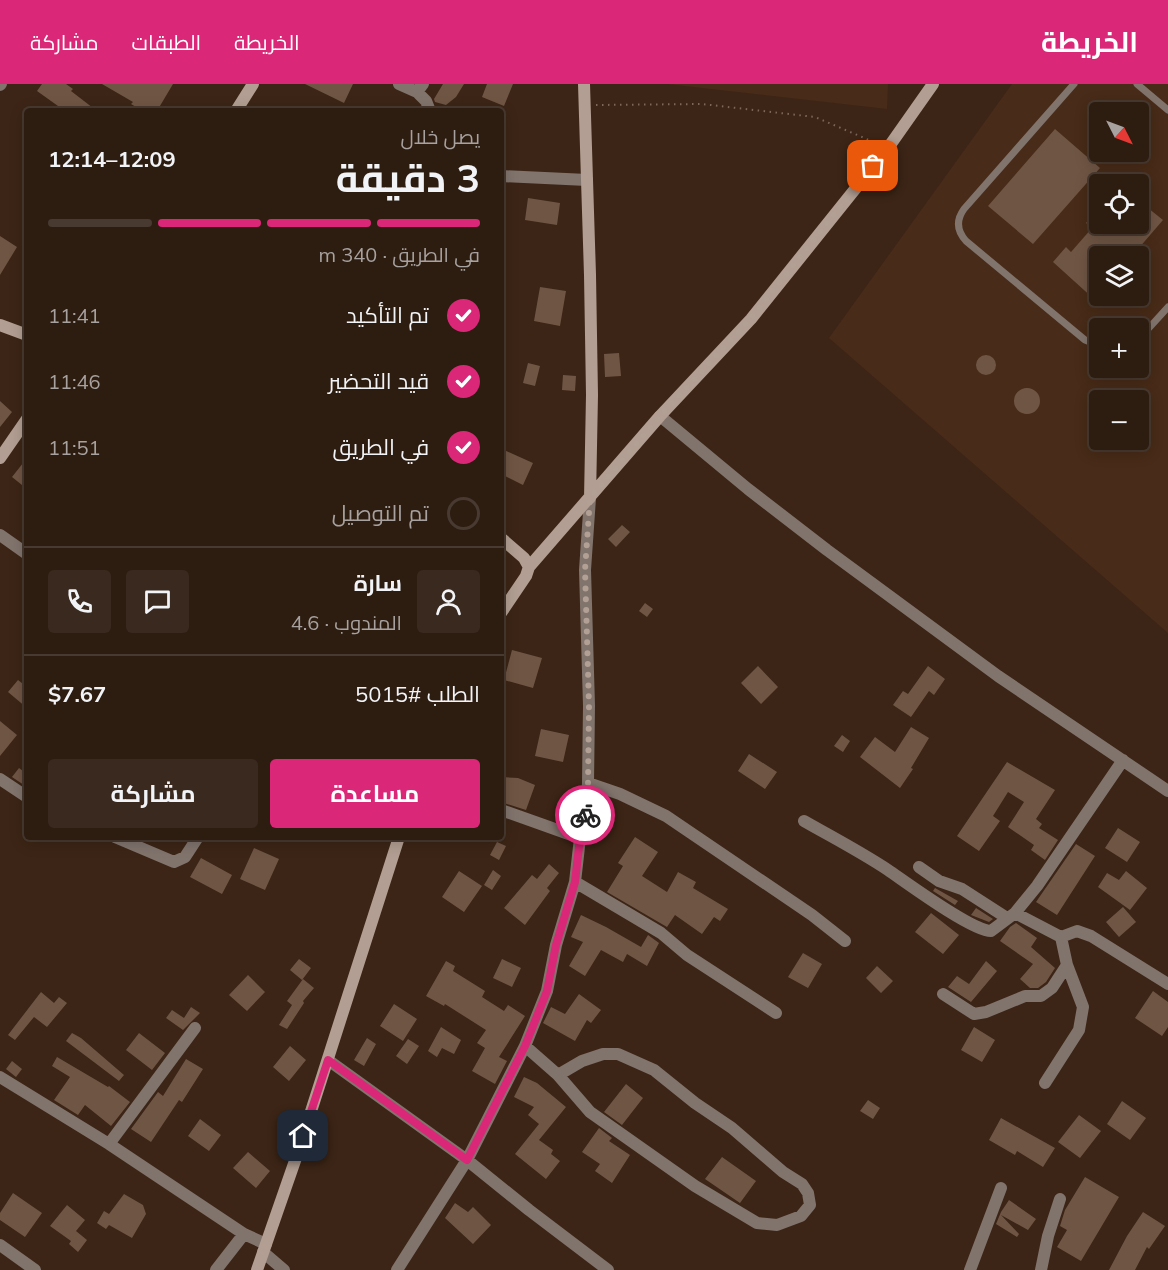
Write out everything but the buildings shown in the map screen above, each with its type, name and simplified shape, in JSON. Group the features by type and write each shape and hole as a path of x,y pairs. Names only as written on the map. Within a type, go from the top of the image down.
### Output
{"street":[{"path":"238,108 253,84"},
{"path":"399,84 420,88 429,108"},
{"path":"397,1270 467,1160 525,1046 547,991 556,945 575,882 580,838 586,813 589,706 585,570 590,498 592,395 584,84"},
{"path":"504,609 526,576 529,567 660,416 751,318 888,148 933,84"},
{"path":"504,176 587,180"},
{"path":"0,325 24,334"},
{"path":"660,416 748,489 827,550 998,676 1168,791"},
{"path":"0,458 24,423"},
{"path":"0,535 24,553"},
{"path":"504,541 524,558 529,567"},
{"path":"804,821 871,860 953,913 982,930 991,931 1011,915 1037,886 1123,760"},
{"path":"0,779 24,795"},
{"path":"588,783 620,794 666,816 812,915 845,941"},
{"path":"504,811 580,838"},
{"path":"123,840 174,862 185,857 196,840"},
{"path":"257,1270 328,1060 398,840"},
{"path":"920,867 939,880 963,889 1011,915 1061,937 1077,931 1091,936 1168,984"},
{"path":"575,882 661,933 687,955 776,1013"},
{"path":"1045,1083 1078,1030 1083,1007 1067,965 1061,937"},
{"path":"943,994 974,1014 986,1012 1025,996 1041,996 1052,988 1067,965"},
{"path":"109,1144 195,1028"},
{"path":"525,1046 558,1075 590,1112 695,1186 757,1223 777,1226 801,1216 810,1205 808,1193 802,1184 783,1173 732,1128 695,1103 654,1070 618,1054 603,1054 582,1061 558,1075"},
{"path":"328,1060 467,1160 608,1270"},
{"path":"0,1077 109,1144 244,1234 264,1248 284,1270"},
{"path":"970,1270 1001,1188"},
{"path":"1041,1270 1048,1236 1060,1199"},
{"path":"216,1270 244,1234"},
{"path":"0,1245 35,1270"}],"lane":[{"path":"1074,84 964,209 959,218 958,228 966,241 1089,342"},
{"path":"1137,84 1168,110"},
{"path":"1149,328 1168,307"}],"path":[{"path":"584,106 702,104 815,117 888,148"}],"shaded area":[{"path":"667,84 888,84 887,109"},
{"path":"1012,84 1168,84 1168,633 829,338"}],"way so far":[{"path":"585,815 588,783 589,706 585,570 590,498 660,416 751,318 873,166"}],"route":[{"path":"303,1136 328,1060 467,1160 525,1046 547,991 556,945 575,882 585,815"}]}
